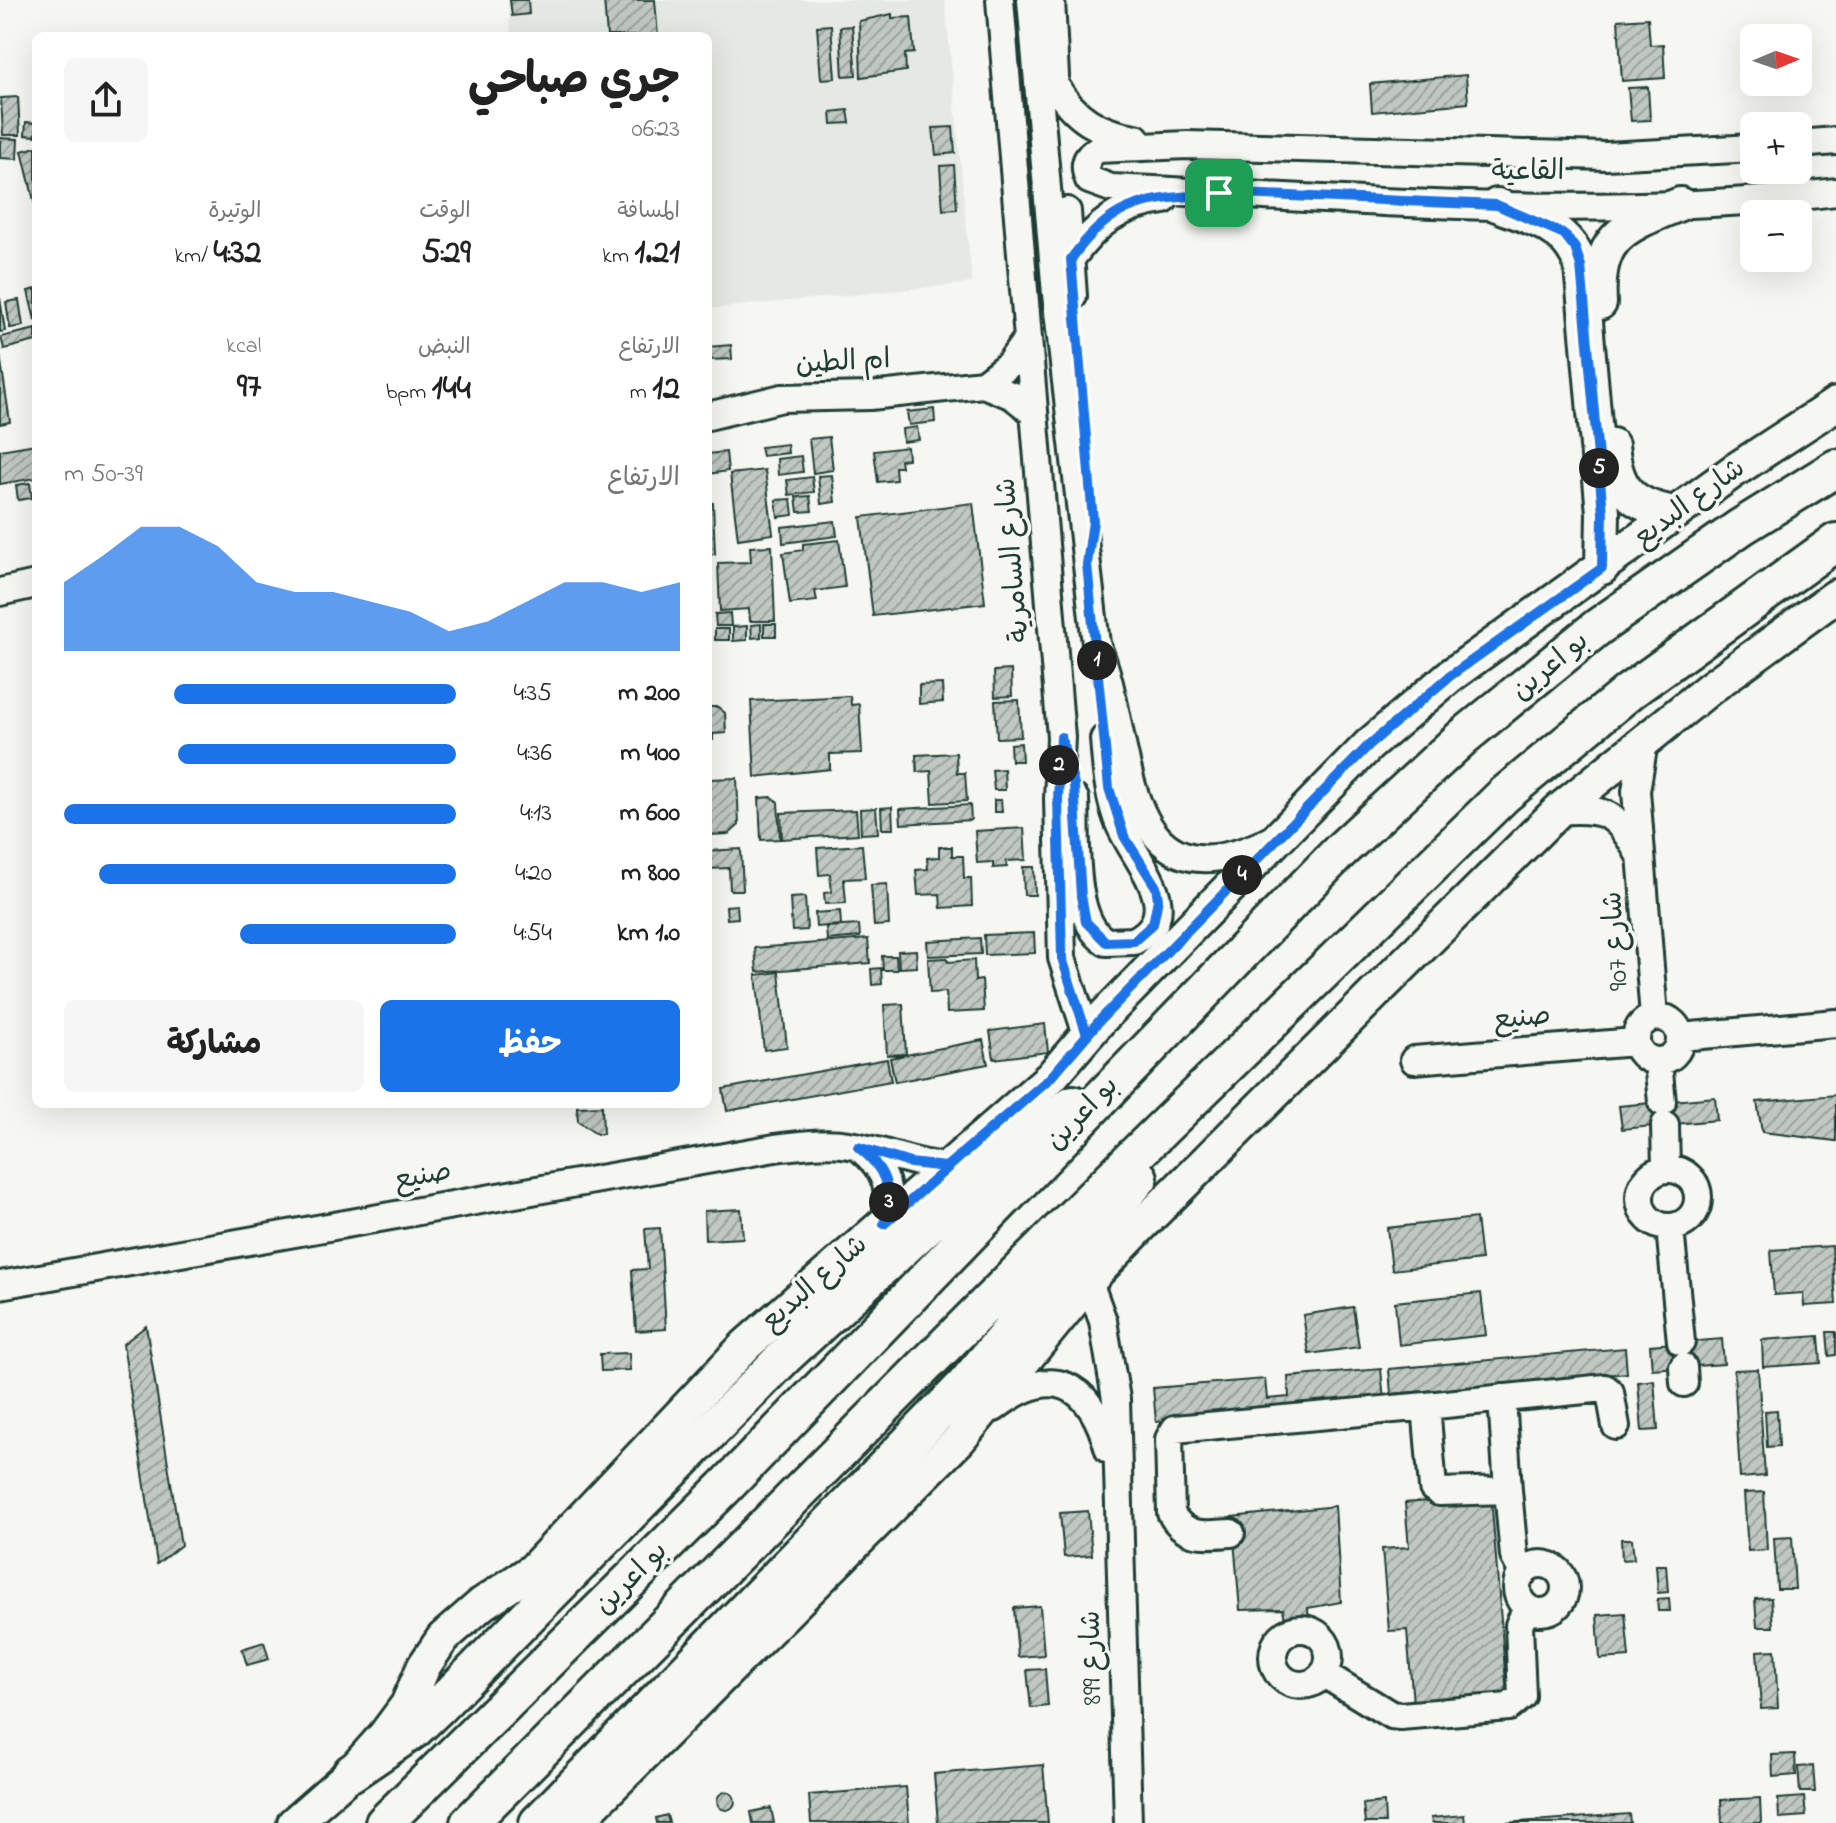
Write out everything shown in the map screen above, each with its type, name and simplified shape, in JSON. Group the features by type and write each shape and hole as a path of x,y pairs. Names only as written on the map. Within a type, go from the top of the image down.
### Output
{"highway":[{"name":"بو اعرين","path":"384,1823 724,1488 1341,850 1463,737 1598,627 1659,582 1836,468"},
{"path":"469,1823 1180,1110 1504,795 1630,691 1836,542"},
{"path":"351,1773 414,1730 785,1356 1013,1147 1035,1128 1113,1083"},
{"path":"538,1823 895,1460 991,1356 1136,1183 1162,1145 1180,1110"}],"main road":[{"path":"1675,513 1651,509 1636,501 1617,478 1599,290 1603,257 1618,233 1680,204"},
{"path":"1497,205 1564,234 1575,248 1581,266 1603,513 1602,568"},
{"name":"شارع البديع","path":"351,1773 397,1720 432,1651 443,1638 482,1604 533,1570 746,1345 1051,1077 1087,1035 1369,745 1450,676 1675,513 1836,404"},
{"path":"575,1823 973,1424 1089,1282 1558,811 1836,596"},
{"path":"294,1823 351,1773"}],"street":[{"name":"شارع السامرية","path":"987,0 996,48 1006,76"},
{"name":"شارع السامرية","path":"1000,0 1061,737 1058,799 1062,958 1087,1035"},
{"path":"1031,0 1056,294 1113,804 1124,836 1156,887 1158,899 1153,924 1134,941 1106,942 1086,922 1081,896 1074,785 1061,737"},
{"path":"1051,0 1055,85 1093,521 1087,564"},
{"name":"القاعية","path":"1055,85 1073,112 1107,132 1187,145"},
{"path":"1812,143 1836,141"},
{"name":"القاعية","path":"1740,149 1606,156 1187,145 1098,149 1087,158 1086,173 1089,180 1102,187 1497,205 1680,204 1836,192"},
{"name":"القاعية","path":"1071,259 1093,230 1119,211 1150,201 1219,193"},
{"path":"983,384 1009,364 1027,339"},
{"path":"983,384 1013,396 1033,412"},
{"name":"ام الطين","path":"712,415 782,398 870,396 983,384"},
{"path":"0,592 32,585"},
{"path":"1096,644 1104,663 1126,776 1136,805 1161,838 1181,852 1208,858 1229,857 1280,836"},
{"name":"شارع 907","path":"1644,742 1636,780 1654,1017"},
{"name":"شارع 907","path":"1558,811 1595,810 1612,817 1628,833 1643,861"},
{"path":"1654,1017 1673,1023 1680,1037 1674,1054 1658,1062 1643,1056 1635,1042 1640,1026 1654,1017"},
{"path":"1680,1037 1836,1023"},
{"name":"صنيع","path":"1414,1060 1635,1042"},
{"path":"1658,1062 1666,1169"},
{"name":"صنيع","path":"1,1281 715,1157 818,1143 858,1147 910,1163 946,1167"},
{"path":"858,1147 881,1167 887,1180 889,1197 884,1224"},
{"path":"1666,1169 1679,1170 1690,1178 1697,1189 1698,1203 1693,1215 1682,1224 1670,1228 1649,1220 1639,1200 1646,1179 1666,1169"},
{"path":"1670,1228 1682,1364"},
{"name":"شارع 899","path":"1089,1282 1111,1360 1120,1492 1128,1823"},
{"name":"شارع 899","path":"973,1424 1016,1391 1031,1385 1069,1388 1096,1411 1120,1492"},
{"path":"1231,1533 1193,1535 1176,1523 1171,1513 1169,1439 1175,1429 1605,1388 1610,1392 1616,1426"},
{"path":"1502,1398 1514,1556 1523,1573 1518,1595 1527,1608 1542,1612 1557,1606 1565,1584 1557,1571 1543,1565 1523,1573"},
{"path":"1426,1406 1435,1491 1508,1490"},
{"path":"1324,1674 1391,1715 1509,1707 1522,1696 1519,1625 1527,1608"}],"shaded area":[{"path":"508,0 945,0 972,283 712,309 712,32 511,32"}],"building":[{"path":"510,0 528,0 529,14 512,16"},
{"path":"604,0 655,0 658,32 607,32"},
{"path":"892,14 892,18 911,17 914,53 905,54 906,71 861,77 859,21"},
{"path":"1648,18 1650,45 1663,44 1665,78 1622,81 1618,20"},
{"path":"831,25 835,78 821,79 817,26"},
{"path":"852,26 856,75 843,76 840,27"},
{"path":"1466,75 1468,103 1372,112 1370,84"},
{"path":"1648,87 1650,120 1631,121 1628,88"},
{"path":"18,97 20,135 3,135 1,98"},
{"path":"848,110 850,123 832,124 831,112"},
{"path":"26,122 32,123 32,136 25,135"},
{"path":"953,127 955,153 936,155 933,128"},
{"path":"0,138 18,139 17,159 0,158"},
{"path":"32,148 32,192 22,151"},
{"path":"954,165 957,209 943,210 940,166"},
{"path":"0,298 5,331 0,332"},
{"path":"19,300 23,326 10,328 6,302"},
{"path":"32,330 32,342 4,349 1,337"},
{"path":"731,345 732,359 712,360 712,347"},
{"path":"0,355 10,422 0,424"},
{"path":"934,409 935,422 909,425 907,412"},
{"path":"917,427 919,440 903,442 902,429"},
{"path":"829,437 833,470 813,473 809,439"},
{"path":"787,444 788,453 762,456 760,447"},
{"path":"32,445 32,479 0,484 0,450"},
{"path":"907,447 908,459 900,460 901,467 895,467 896,480 878,482 874,451"},
{"path":"726,452 728,471 712,473 712,454"},
{"path":"801,456 803,472 778,475 777,459"},
{"path":"765,470 773,534 738,539 730,474"},
{"path":"832,475 835,502 821,504 818,476"},
{"path":"812,477 814,492 789,495 787,480"},
{"path":"30,483 32,498 18,500 16,485"},
{"path":"810,496 812,511 798,512 796,497"},
{"path":"791,499 793,515 778,517 776,500"},
{"path":"712,503 713,503 715,554 712,554"},
{"path":"973,503 985,603 873,616 861,517"},
{"path":"835,521 837,536 783,543 782,527"},
{"path":"839,540 845,587 815,591 817,601 790,604 783,553 803,550 803,544"},
{"path":"772,546 775,621 750,621 749,609 720,611 718,563 751,562 750,547"},
{"path":"730,613 731,626 716,626 715,614"},
{"path":"761,624 761,637 752,638 751,625"},
{"path":"764,624 776,624 776,636 764,636"},
{"path":"747,626 747,640 733,641 733,627"},
{"path":"715,629 729,629 729,640 715,640"},
{"path":"1011,670 1012,696 995,697 994,671"},
{"path":"942,684 943,702 919,704 919,685"},
{"path":"850,696 851,705 859,704 862,753 830,754 830,769 755,777 751,701"},
{"path":"1019,700 1021,737 997,738 995,701"},
{"path":"712,707 718,707 725,713 726,733 713,734 713,740"},
{"path":"1021,743 1022,761 1011,761 1010,744"},
{"path":"956,753 957,773 965,773 967,801 933,803 931,771 917,772 916,755"},
{"path":"1004,769 1005,790 994,790 992,770"},
{"path":"737,778 739,825 729,834 712,835 712,779"},
{"path":"772,797 778,802 780,839 761,840 759,798"},
{"path":"994,800 1001,800 1002,812 994,812"},
{"path":"970,805 971,820 901,824 900,809"},
{"path":"892,807 893,829 882,829 881,808"},
{"path":"876,808 878,833 861,834 860,809"},
{"path":"856,810 858,834 782,839 781,813"},
{"path":"1024,828 1026,860 1006,861 1007,867 993,868 993,862 977,863 975,831"},
{"path":"862,845 865,878 844,879 846,903 825,904 824,893 832,892 830,874 819,875 817,848"},
{"path":"939,847 952,847 952,856 963,856 964,878 971,878 972,906 941,908 940,894 918,895 916,870 928,869 927,858 939,857"},
{"path":"741,849 743,890 730,890 729,868 712,869 712,851"},
{"path":"1023,867 1034,867 1035,895 1024,895"},
{"path":"887,884 889,925 874,926 871,885"},
{"path":"805,897 807,930 792,931 790,898"},
{"path":"737,905 738,918 727,919 726,906"},
{"path":"840,911 841,925 816,927 815,913"},
{"path":"859,925 860,937 827,940 826,927"},
{"path":"1034,933 1035,953 985,955 984,935"},
{"path":"980,938 981,954 928,956 927,941"},
{"path":"868,939 870,963 757,972 755,948"},
{"path":"916,950 917,967 899,968 898,951"},
{"path":"882,956 896,956 897,970 883,970"},
{"path":"947,958 948,962 974,960 975,981 982,980 984,1011 947,1013 946,992 930,993 928,959"},
{"path":"881,968 882,984 872,985 871,969"},
{"path":"779,972 787,1047 764,1050 756,975"},
{"path":"903,1004 906,1054 887,1055 884,1005"},
{"path":"1045,1024 1048,1052 994,1059 990,1031"},
{"path":"983,1040 988,1064 895,1082 890,1058"},
{"path":"887,1059 891,1081 727,1111 723,1089"},
{"path":"1836,1095 1836,1141 1762,1132 1757,1102"},
{"path":"1715,1097 1717,1120 1622,1129 1619,1106"},
{"path":"577,1108 602,1108 603,1134 596,1134 578,1121"},
{"path":"741,1209 743,1238 705,1240 704,1211"},
{"path":"1476,1218 1481,1260 1392,1270 1387,1228"},
{"path":"660,1228 666,1329 636,1331 632,1270 648,1269 645,1229"},
{"path":"1832,1246 1836,1304 1804,1306 1803,1293 1774,1295 1771,1250"},
{"path":"1481,1293 1486,1335 1399,1345 1395,1302"},
{"path":"1353,1307 1359,1347 1309,1354 1303,1315"},
{"path":"146,1326 181,1545 157,1564 123,1344"},
{"path":"1827,1332 1836,1332 1836,1355 1829,1356"},
{"path":"1819,1336 1821,1363 1763,1367 1762,1340"},
{"path":"1722,1339 1724,1364 1652,1369 1650,1345"},
{"path":"1625,1348 1627,1373 1391,1394 1389,1369"},
{"path":"629,1353 630,1370 601,1371 600,1354"},
{"path":"1381,1369 1384,1402 1156,1422 1153,1388 1265,1379 1267,1399 1289,1397 1288,1377"},
{"path":"1758,1369 1765,1476 1740,1478 1734,1370"},
{"path":"1654,1380 1658,1430 1642,1431 1638,1382"},
{"path":"1777,1410 1779,1446 1767,1447 1765,1411"},
{"path":"1764,1492 1767,1550 1748,1551 1744,1493"},
{"path":"1491,1496 1507,1696 1413,1704 1407,1630 1389,1631 1382,1549 1409,1547 1405,1503"},
{"path":"1335,1506 1341,1602 1308,1608 1309,1628 1287,1630 1283,1609 1240,1610 1232,1517"},
{"path":"1088,1511 1092,1555 1064,1557 1060,1513"},
{"path":"1792,1537 1795,1589 1777,1589 1774,1538"},
{"path":"1621,1539 1632,1539 1634,1559 1622,1560"},
{"path":"1656,1565 1666,1565 1668,1592 1658,1593"},
{"path":"1669,1598 1670,1611 1658,1611 1657,1599"},
{"path":"1771,1598 1773,1627 1757,1627 1755,1599"},
{"path":"1040,1606 1044,1655 1018,1657 1014,1608"},
{"path":"1625,1613 1629,1657 1600,1659 1597,1615"},
{"path":"264,1642 269,1659 247,1665 242,1649"},
{"path":"1775,1650 1778,1708 1761,1709 1757,1651"},
{"path":"1045,1669 1048,1706 1031,1708 1027,1670"},
{"path":"1795,1754 1796,1775 1773,1777 1772,1755"},
{"path":"1043,1765 1048,1823 938,1823 934,1774"},
{"path":"1813,1766 1815,1792 1800,1792 1798,1767"},
{"path":"906,1787 909,1823 811,1823 809,1795"},
{"path":"722,1792 730,1792 735,1801 733,1808 722,1810 717,1805 717,1797"},
{"path":"1804,1797 1806,1816 1779,1818 1778,1799"},
{"path":"1760,1798 1761,1823 1722,1823 1721,1800"},
{"path":"1384,1802 1385,1823 1365,1823 1363,1804"},
{"path":"771,1808 774,1823 753,1823 751,1812"},
{"path":"1629,1814 1630,1823 1504,1823"},
{"path":"667,1815 669,1823 657,1823 656,1818"},
{"path":"1464,1815 1465,1823 1432,1823 1431,1818"}],"route":[{"path":"1219,193 1150,201 1119,211 1093,230 1071,259 1093,521 1087,564 1108,781 1116,818 1124,836 1156,887 1156,916 1149,930 1139,938 1117,944 1106,942 1086,922 1081,896 1074,785 1061,737 1058,799 1062,958 1087,1035 1051,1077 884,1224 889,1197 887,1180 876,1161 858,1147 918,1165 946,1167 1051,1077 1100,1020 1369,745 1450,676 1602,568 1603,513 1581,266 1575,248 1564,234 1497,205 1219,193"}]}
